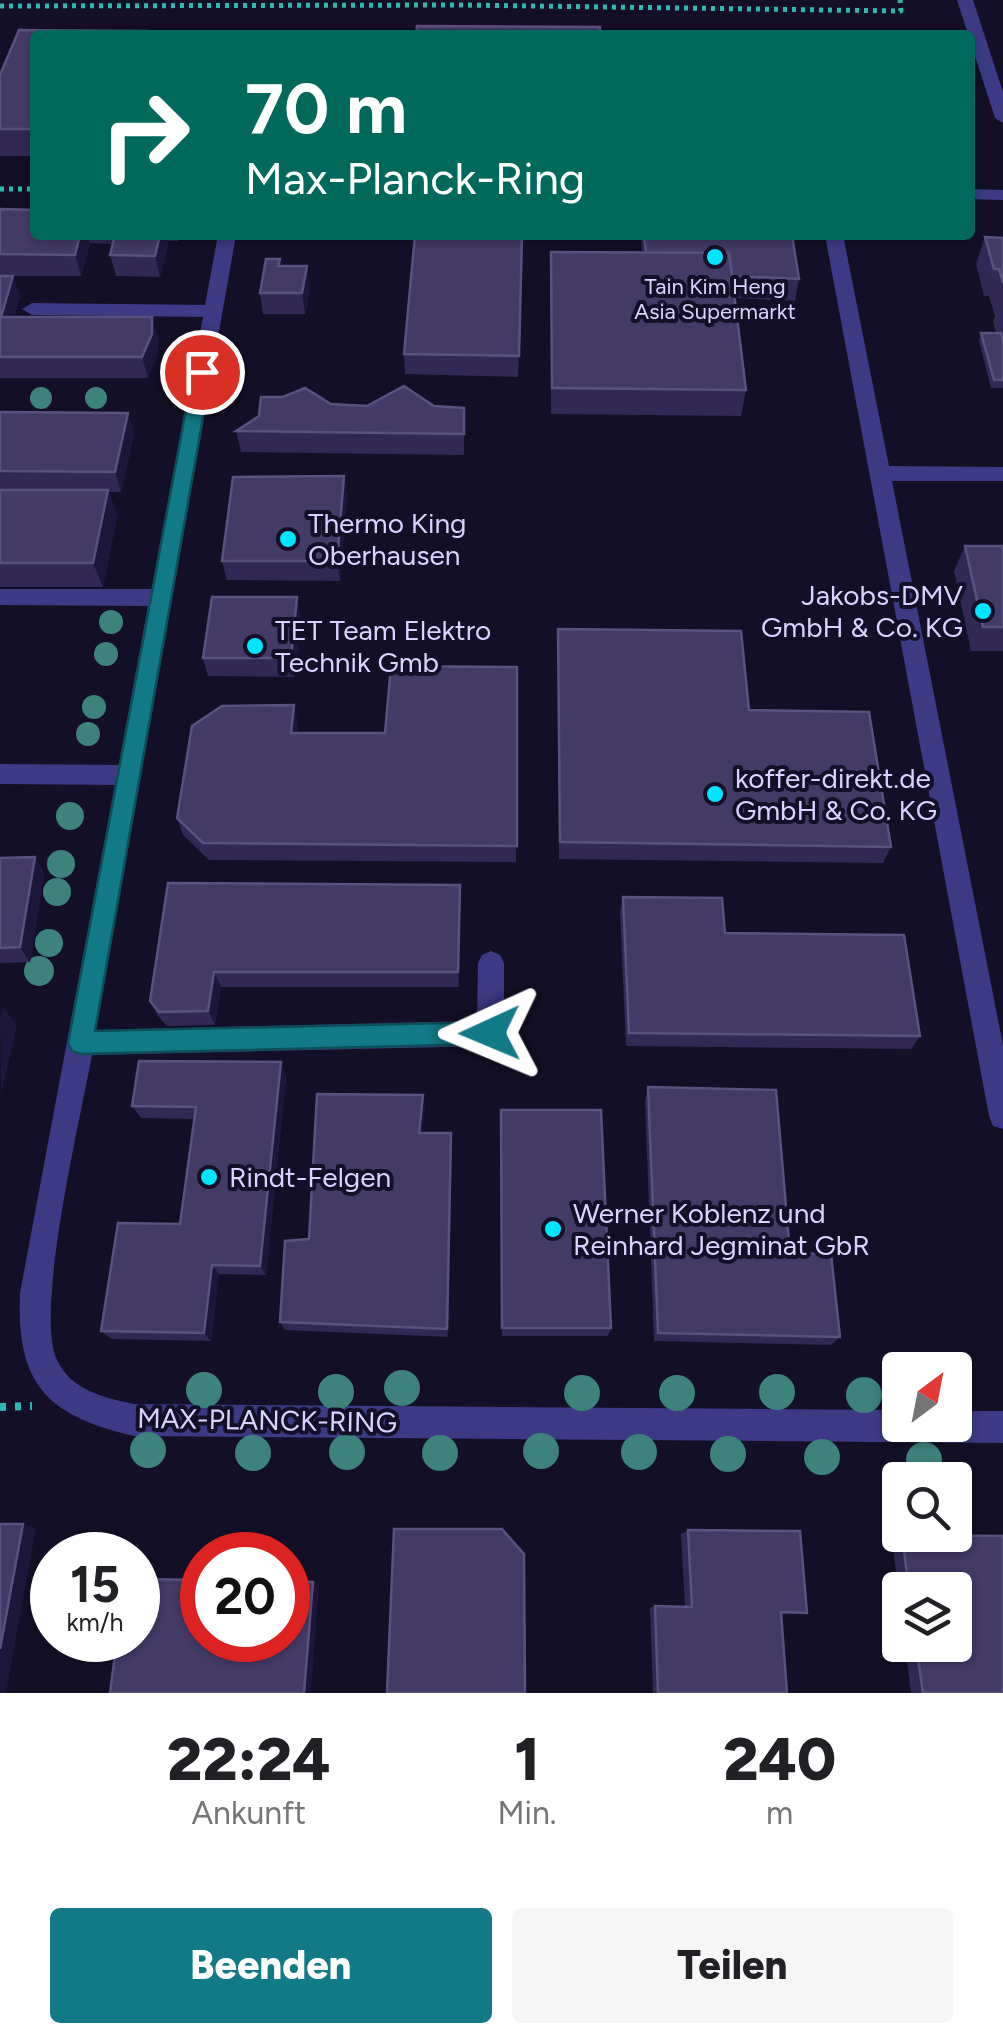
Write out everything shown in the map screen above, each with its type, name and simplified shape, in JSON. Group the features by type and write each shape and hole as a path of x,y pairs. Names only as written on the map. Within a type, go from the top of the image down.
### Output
{"street":[{"path":"965,0 975,30"},
{"path":"975,31 1003,118"},
{"path":"975,194 1003,195"},
{"name":"MAX-PLANCK-RING","path":"227,240 32,1325 35,1347 51,1384 88,1409 134,1420 1003,1427"},
{"path":"835,240 1003,1116"},
{"path":"32,309 213,311"},
{"path":"882,473 1003,474"},
{"path":"0,598 162,598"},
{"path":"0,774 129,774"},
{"path":"81,1043 490,1033 491,963"}],"path":[{"path":"0,6 459,4 901,11 900,0"},
{"path":"0,189 30,190"}],"building":[{"path":"417,26 600,27 600,30 417,30"},
{"path":"19,30 30,30 30,129 0,129 0,75"},
{"path":"0,209 30,210 30,240 79,240 75,255 0,254"},
{"path":"985,237 1003,238 1003,283 999,269 994,269"},
{"path":"114,240 159,240 155,256 110,255"},
{"path":"415,240 522,240 519,356 404,354"},
{"path":"645,240 793,240 799,279 732,276 729,253 646,253"},
{"path":"551,252 729,253 746,390 552,388"},
{"path":"266,259 280,259 278,266 307,266 302,293 260,293"},
{"path":"0,276 13,276 1,317 152,317 152,334 142,357 0,357"},
{"path":"981,333 1001,333 1003,380 994,380"},
{"path":"404,386 434,406 464,408 464,434 236,431 259,416 261,397 283,397 305,388 331,404 367,406"},
{"path":"0,412 128,413 115,472 0,471"},
{"name":"Thermo King Oberhausen","path":"344,476 337,561 222,561 233,477"},
{"path":"0,490 108,490 93,563 0,563"},
{"path":"965,546 1003,546 1003,627 983,627"},
{"name":"TET Team Elektro Technik Gmb","path":"212,597 297,597 291,658 203,658"},
{"name":"koffer-direkt.de GmbH & Co. KG","path":"558,629 741,631 749,710 869,712 891,847 560,842"},
{"path":"391,666 517,667 517,846 203,843 177,818 192,726 222,706 294,705 291,733 385,733"},
{"path":"35,857 20,947 0,948 0,858"},
{"path":"168,883 460,885 458,972 214,972 208,1011 159,1012 150,1001"},
{"path":"623,897 722,898 725,933 904,935 920,1036 629,1033"},
{"path":"139,1061 281,1062 260,1266 212,1265 204,1333 101,1331 118,1223 180,1224 196,1107 132,1106"},
{"path":"648,1087 776,1090 790,1253 831,1254 840,1337 658,1333"},
{"path":"317,1094 423,1095 419,1133 451,1133 447,1329 280,1322 285,1241 309,1239"},
{"name":"Werner Koblenz und Reinhard Jegminat GbR","path":"501,1110 601,1110 611,1328 502,1328"},
{"path":"0,1524 23,1524 0,1649"},
{"path":"394,1529 502,1529 524,1554 525,1693 387,1693"},
{"path":"688,1530 800,1531 807,1613 781,1612 787,1693 658,1693 655,1606 692,1607"},
{"path":"972,1536 1003,1536 1003,1693 923,1693 918,1662 972,1662 972,1572 907,1572 904,1552 972,1552"},
{"path":"160,1579 180,1580 180,1662 307,1662 304,1693 110,1693 114,1662 160,1662"}],"place":[{"name":"Tain Kim Heng Asia Supermarkt","path":"715,257"},
{"name":"Thermo King Oberhausen","path":"288,539"},
{"name":"Jakobs-DMV GmbH & Co. KG","path":"983,611"},
{"name":"TET Team Elektro Technik Gmb","path":"255,646"},
{"name":"koffer-direkt.de GmbH & Co. KG","path":"715,794"},
{"name":"Rindt-Felgen","path":"209,1177"},
{"name":"Werner Koblenz und Reinhard Jegminat GbR","path":"553,1229"}],"route":[{"path":"202,372 81,1043 490,1033"}]}
